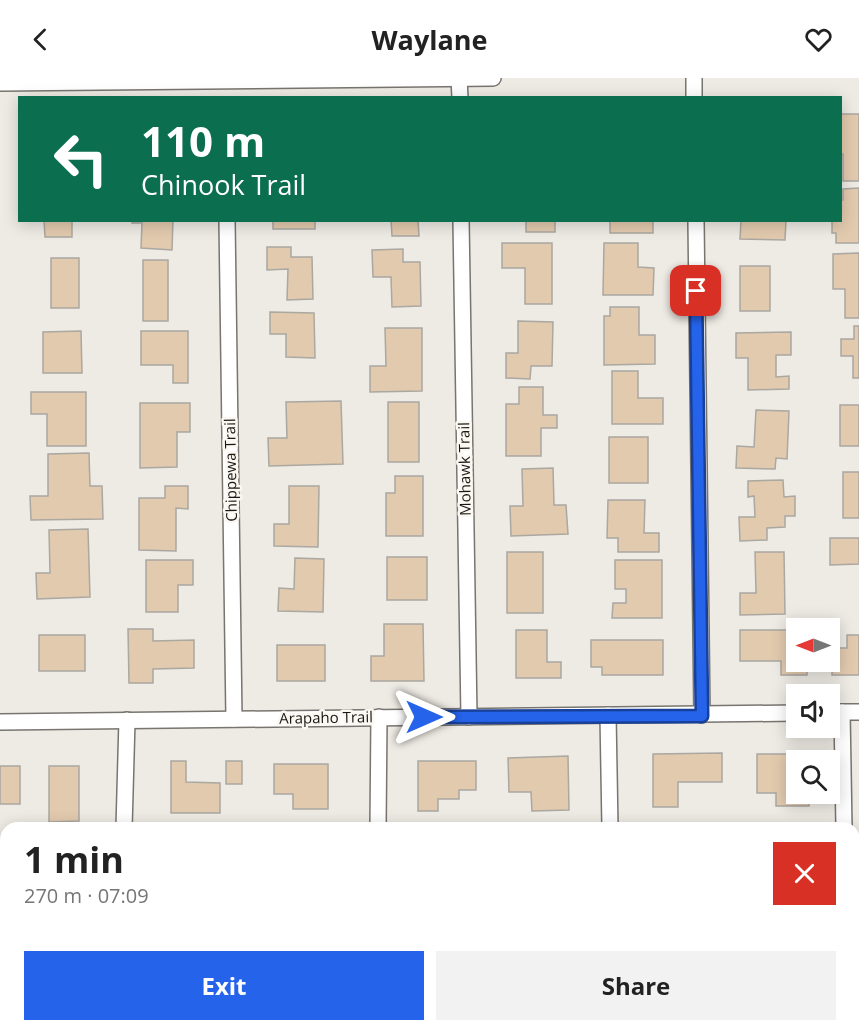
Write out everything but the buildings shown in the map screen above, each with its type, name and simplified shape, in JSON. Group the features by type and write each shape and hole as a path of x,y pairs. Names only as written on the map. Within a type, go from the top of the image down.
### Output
{"street":[{"path":"459,78 460,96"},
{"path":"0,83 493,78"},
{"path":"694,78 694,96"},
{"path":"225,82 226,96"},
{"name":"Chippewa Trail","path":"227,222 234,719"},
{"name":"Mohawk Trail","path":"461,222 469,717"},
{"path":"696,222 702,716"},
{"path":"840,712 859,712"},
{"name":"Arapaho Trail","path":"0,722 786,713"},
{"path":"608,715 610,822"},
{"path":"378,822 379,717"},
{"path":"124,822 127,720"},
{"path":"838,738 843,822"}],"route":[{"path":"424,717 702,716 696,291"}]}
